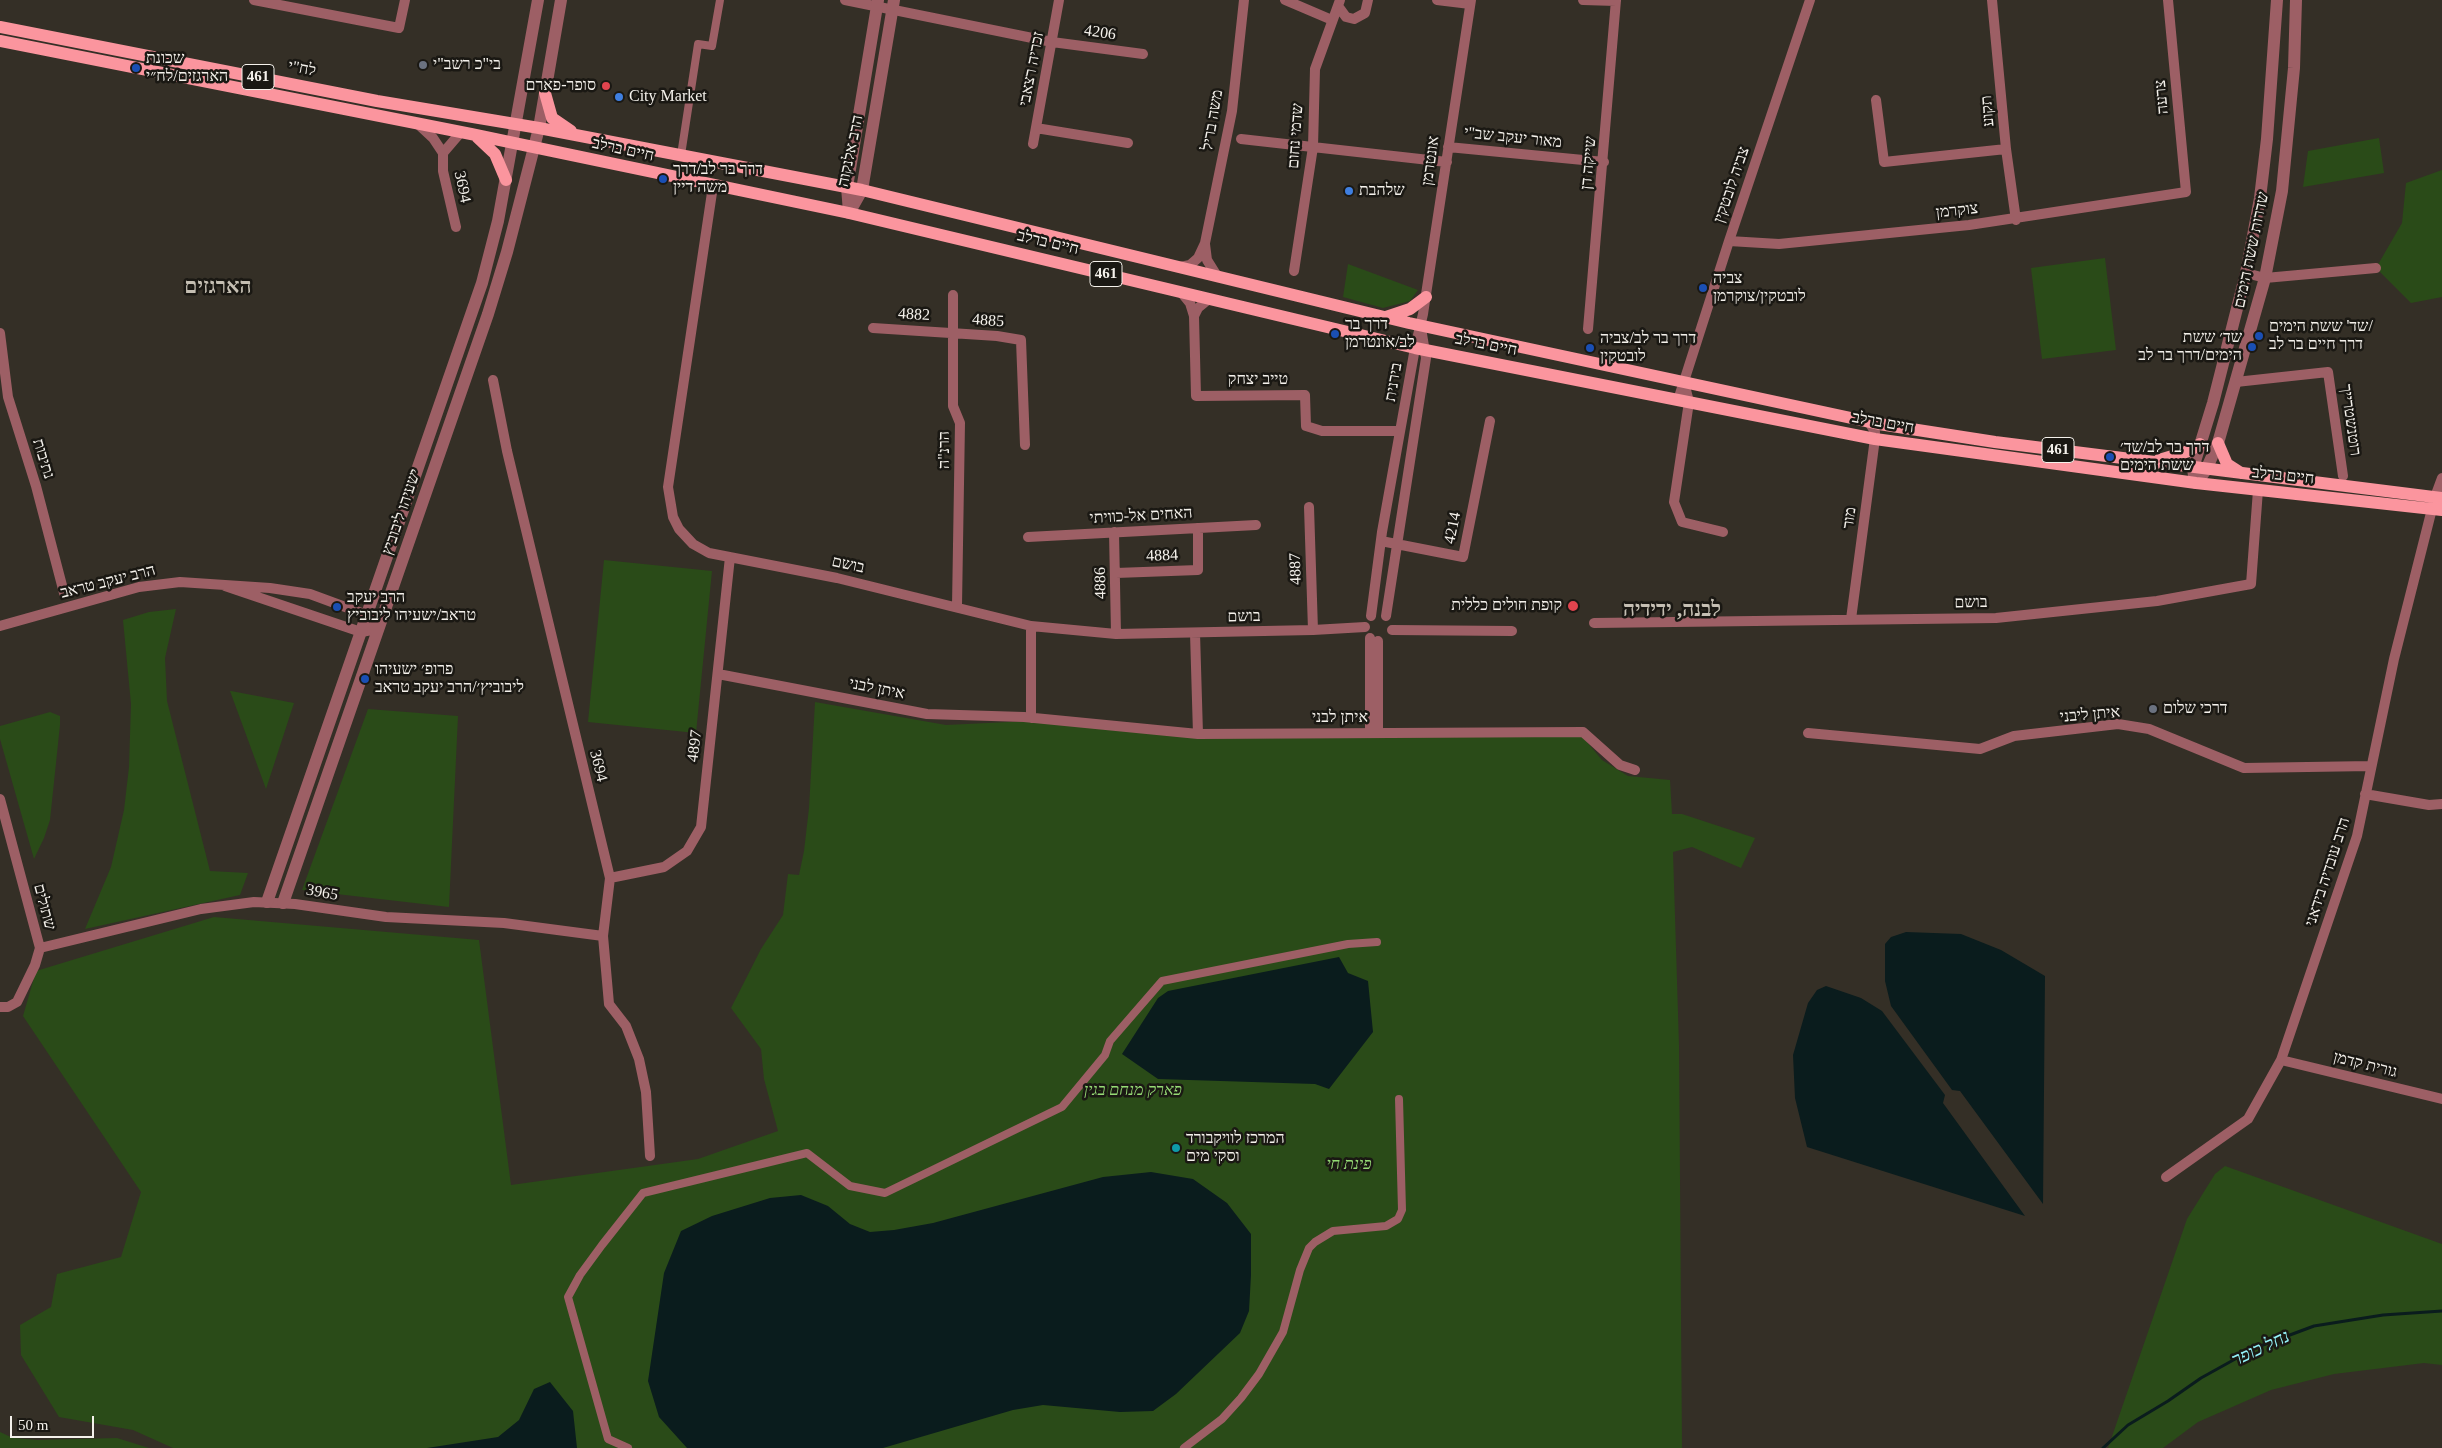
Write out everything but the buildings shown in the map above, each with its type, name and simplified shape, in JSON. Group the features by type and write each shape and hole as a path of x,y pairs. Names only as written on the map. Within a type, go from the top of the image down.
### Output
{"main road":[{"name":"לח\"י","path":"0,27 377,101 539,128"},
{"name":"לח\"י","path":"0,41 534,148"},
{"path":"545,93 552,118 564,128 587,138"},
{"name":"חיים ברלב","path":"539,128 862,190 1385,317 1584,362 1684,381 1869,422 1995,442 2246,475 2438,504"},
{"path":"466,133 486,144 496,154 506,180"},
{"name":"חיים ברלב","path":"534,148 849,213 1421,349 1875,439 2196,483 2258,490 2438,504"},
{"path":"1385,317 1410,309 1426,296"},
{"path":"2218,443 2227,464 2236,471 2246,475"},
{"path":"2150,462 2189,452 2200,444"}],"street":[{"path":"254,0 399,28 405,0"},
{"name":"ישעיהו ליבוביץ","path":"267,902 471,318 490,254 506,180 538,0"},
{"name":"ישעיהו ליבוביץ","path":"283,903 488,314 507,252 539,128 561,0"},
{"path":"681,155 698,44 712,46 720,0"},
{"name":"4206","path":"845,0 893,4 1052,42 1143,54"},
{"name":"זכריה רצאבי","path":"1034,144 1060,0"},
{"name":"משה בריל","path":"1217,276 1207,260 1205,243 1232,111 1244,0"},
{"path":"1285,0 1332,20"},
{"name":"שדמי נחום","path":"1339,3 1346,17 1354,18 1365,13 1368,0"},
{"path":"1438,0 1470,2"},
{"path":"1582,0 1616,1"},
{"name":"צביה לובטקין","path":"1723,532 1682,522 1674,502 1684,381 1810,0"},
{"name":"תקוע","path":"1992,0 2006,149 2016,220"},
{"name":"צרעה","path":"2168,0 2186,192"},
{"name":"שדרות ששת הימים","path":"2192,468 2246,273 2260,198 2267,139 2277,0"},
{"name":"שדרות ששת הימים","path":"2196,483 2206,470 2218,443 2265,278 2282,191 2294,68 2296,0"},
{"name":"שייקה דן","path":"1588,329 1604,162 1616,1"},
{"name":"הרב אלנקוה","path":"849,213 847,187 878,2"},
{"name":"אונטרמן","path":"1420,325 1447,162 1470,2"},
{"name":"שדמי נחום","path":"1294,271 1313,147 1314,69 1339,3"},
{"name":"הרב אלנקוה","path":"849,213 862,190 893,4"},
{"path":"1876,100 1884,162 2006,149"},
{"name":"3694","path":"418,124 433,138 443,153 443,171 456,227"},
{"path":"1036,128 1128,143"},
{"name":"3694","path":"443,153 466,133"},
{"path":"1241,139 1447,162"},
{"name":"מאור יעקב שב\"י","path":"1448,147 1604,162"},
{"name":"בושם","path":"713,186 668,487 673,517 679,528 693,544 709,553 836,578 957,606 1031,626 1116,634 1313,630 1365,627"},
{"name":"צוקרמן","path":"1729,241 1779,244 2016,220 2186,192"},
{"name":"משה בריל","path":"1176,267 1194,261 1205,243"},
{"path":"2246,273 2265,278 2376,268"},
{"name":"טייב יצחק","path":"1181,292 1190,303 1194,316 1196,396 1305,395 1306,426 1322,432 1400,432"},
{"name":"הרנ\"ה","path":"953,295 953,406 960,423 957,606"},
{"path":"1194,316 1198,308 1209,299"},
{"name":"בירנית","path":"1386,616 1421,349 1420,325"},
{"name":"4882","path":"873,328 948,332 953,335"},
{"name":"נתיבות","path":"0,333 4,397 36,486 64,593"},
{"name":"4885","path":"953,335 997,336 1021,340 1025,445"},
{"name":"בירנית","path":"1371,616 1381,541 1400,432 1421,349"},
{"name":"רוטנשטרייך","path":"2236,382 2328,372 2343,476"},
{"name":"3694","path":"493,380 507,450 610,878 603,936 609,1004 626,1026 639,1059 646,1092 650,1156"},
{"name":"4214","path":"1381,541 1463,557 1490,421"},
{"name":"מור","path":"1851,619 1875,439 1873,426 1869,422"},
{"path":"2192,468 2196,483"},
{"name":"הרב עובדיה בידאני","path":"2166,1177 2248,1119 2281,1060 2357,836 2394,659 2438,504 2442,478"},
{"name":"בושם","path":"1594,623 1996,618 2157,601 2251,584 2258,490"},
{"name":"4887","path":"1309,507 1313,630"},
{"name":"האחים אל-כוויתי","path":"1028,537 1256,525"},
{"name":"4884","path":"1116,573 1198,570 1198,528"},
{"name":"4886","path":"1114,532 1116,634"},
{"name":"4897","path":"610,878 664,867 688,851 700,827 730,558"},
{"name":"הרב יעקב טראב","path":"0,626 155,584 189,582 270,588 304,593 332,601 367,615 378,628"},
{"name":"הרב יעקב טראב","path":"225,586 361,632"},
{"path":"1374,640 1389,637 1392,623 1386,616 1378,614 1371,616 1365,627 1374,640 1374,733"},
{"path":"1031,626 1031,718"},
{"path":"361,632 378,628"},
{"path":"1392,630 1512,631"},
{"path":"1195,633 1198,734"},
{"name":"איתן לבני","path":"718,674 927,714 1031,718 1198,734 1583,732 1620,765 1635,770"},
{"name":"איתן ליבני","path":"1808,733 1980,749 2014,736 2118,724 2149,729 2244,768 2371,766"},
{"path":"2365,794 2429,805 2442,804"},
{"name":"שתולים","path":"0,799 40,948 35,965 17,1002 8,1008 0,1007"},
{"name":"3965","path":"40,948 201,909 267,902 386,917 527,925 603,936"},
{"path":"628,1448 608,1439 568,1297 580,1275 643,1193 807,1153 850,1186 885,1193 1062,1107 1105,1055 1110,1040 1162,980 1348,944 1377,942"},
{"name":"גורית קדמן","path":"2281,1060 2442,1099"},
{"path":"1184,1448 1222,1419 1259,1374 1283,1332 1300,1270 1310,1248 1315,1242 1333,1231 1386,1226 1398,1219 1402,1210 1399,1100"}],"green space":[{"path":"2379,138 2384,173 2303,187 2308,151"},
{"path":"2442,170 2442,297 2411,303 2376,268 2402,223 2406,183"},
{"path":"2105,258 2116,350 2042,359 2031,268"},
{"path":"1348,264 1418,290 1410,301 1383,308 1343,297"},
{"path":"604,560 712,571 696,733 588,722"},
{"path":"176,609 165,658 167,701 210,871 248,873 240,895 85,929 111,867 124,810 129,767 131,704 123,620 149,612"},
{"path":"230,691 294,703 266,789"},
{"name":"פארק מנחם בגין","path":"815,702 946,725 1030,721 1197,738 1582,736 1602,760 1628,776 1670,780 1672,814 1682,814 1755,838 1741,868 1692,847 1673,852 1679,1045 1682,1448 173,1448 133,1430 59,1417 21,1355 20,1325 51,1307 57,1274 121,1257 141,1192 23,1016 36,971 214,917 479,940 511,1185 698,1159 778,1131 764,1079 761,1049 731,1008 761,949 783,915 788,874 799,875 809,808"},
{"path":"368,709 458,716 449,907 302,890"},
{"path":"50,712 60,716 60,725 50,820 34,859 0,739 0,726"},
{"path":"2225,1166 2442,1244 2442,1365 2424,1363 2334,1374 2271,1390 2198,1422 2163,1448 2108,1448 2187,1219 2215,1174"},
{"path":"0,1432 13,1438 38,1440 117,1438 149,1448 0,1448"}],"shaded area":[{"path":"1906,932 1961,934 2001,950 2045,976 2043,1204 1960,1091 1952,1090 1891,1006 1885,981 1885,944 1891,937"},
{"path":"1339,957 1348,973 1368,981 1373,1032 1329,1089 1315,1084 1158,1079 1122,1054 1158,998 1168,991"},
{"path":"1826,986 1861,998 1882,1011 1945,1095 1943,1103 2025,1216 1807,1147 1795,1098 1793,1055 1808,1003 1817,990"},
{"path":"1151,1172 1193,1179 1227,1203 1251,1234 1249,1311 1240,1333 1176,1394 1153,1411 1120,1412 1043,1405 1013,1410 883,1448 687,1448 659,1417 648,1381 664,1273 681,1231 712,1216 770,1198 801,1195 828,1206 850,1224 870,1232 894,1230 933,1223 1103,1177"},
{"path":"550,1382 573,1411 577,1448 427,1448 498,1437 519,1420 534,1389"}],"waterway":[{"name":"נחל כופר","path":"2103,1448 2128,1425 2201,1378 2255,1348 2314,1326 2383,1315 2442,1311"}],"place":[{"name":"בי\"כ רשב\"י","path":"423,65"},
{"name":"שכונת הארגזים/לח״י","path":"136,68"},
{"name":"סופר-פארם","path":"606,86"},
{"name":"City Market","path":"619,97"},
{"name":"דרך בר לב/דרך משה דיין","path":"663,179"},
{"name":"שלהבת","path":"1349,191"},
{"name":"צביה לובטקין/צוקרמן","path":"1703,288"},
{"name":"דרך בר לב/אונטרמן","path":"1335,334"},
{"name":"שד' ששת הימים/ דרך חיים בר לב","path":"2259,336"},
{"name":"שד׳ ששת הימים/דרך בר לב","path":"2252,347"},
{"name":"דרך בר לב/צביה לובטקין","path":"1590,348"},
{"name":"דרך בר לב/שד׳ ששת הימים","path":"2110,457"},
{"name":"קופת חולים כללית","path":"1573,606"},
{"name":"הרב יעקב טראב/ישעיהו ליבוביץ","path":"337,607"},
{"name":"פרופ׳ ישעיהו ליבוביץ׳/הרב יעקב טראב","path":"365,679"},
{"name":"דרכי שלום","path":"2153,709"},
{"name":"המרכז לוויקבורד וסקי מים","path":"1176,1148"}],"district":[{"name":"הארגזים","path":"218,288"},
{"name":"לבנה, ידידיה","path":"1672,611"}],"park label":[{"name":"פינת חי","path":"1349,1165"}]}
